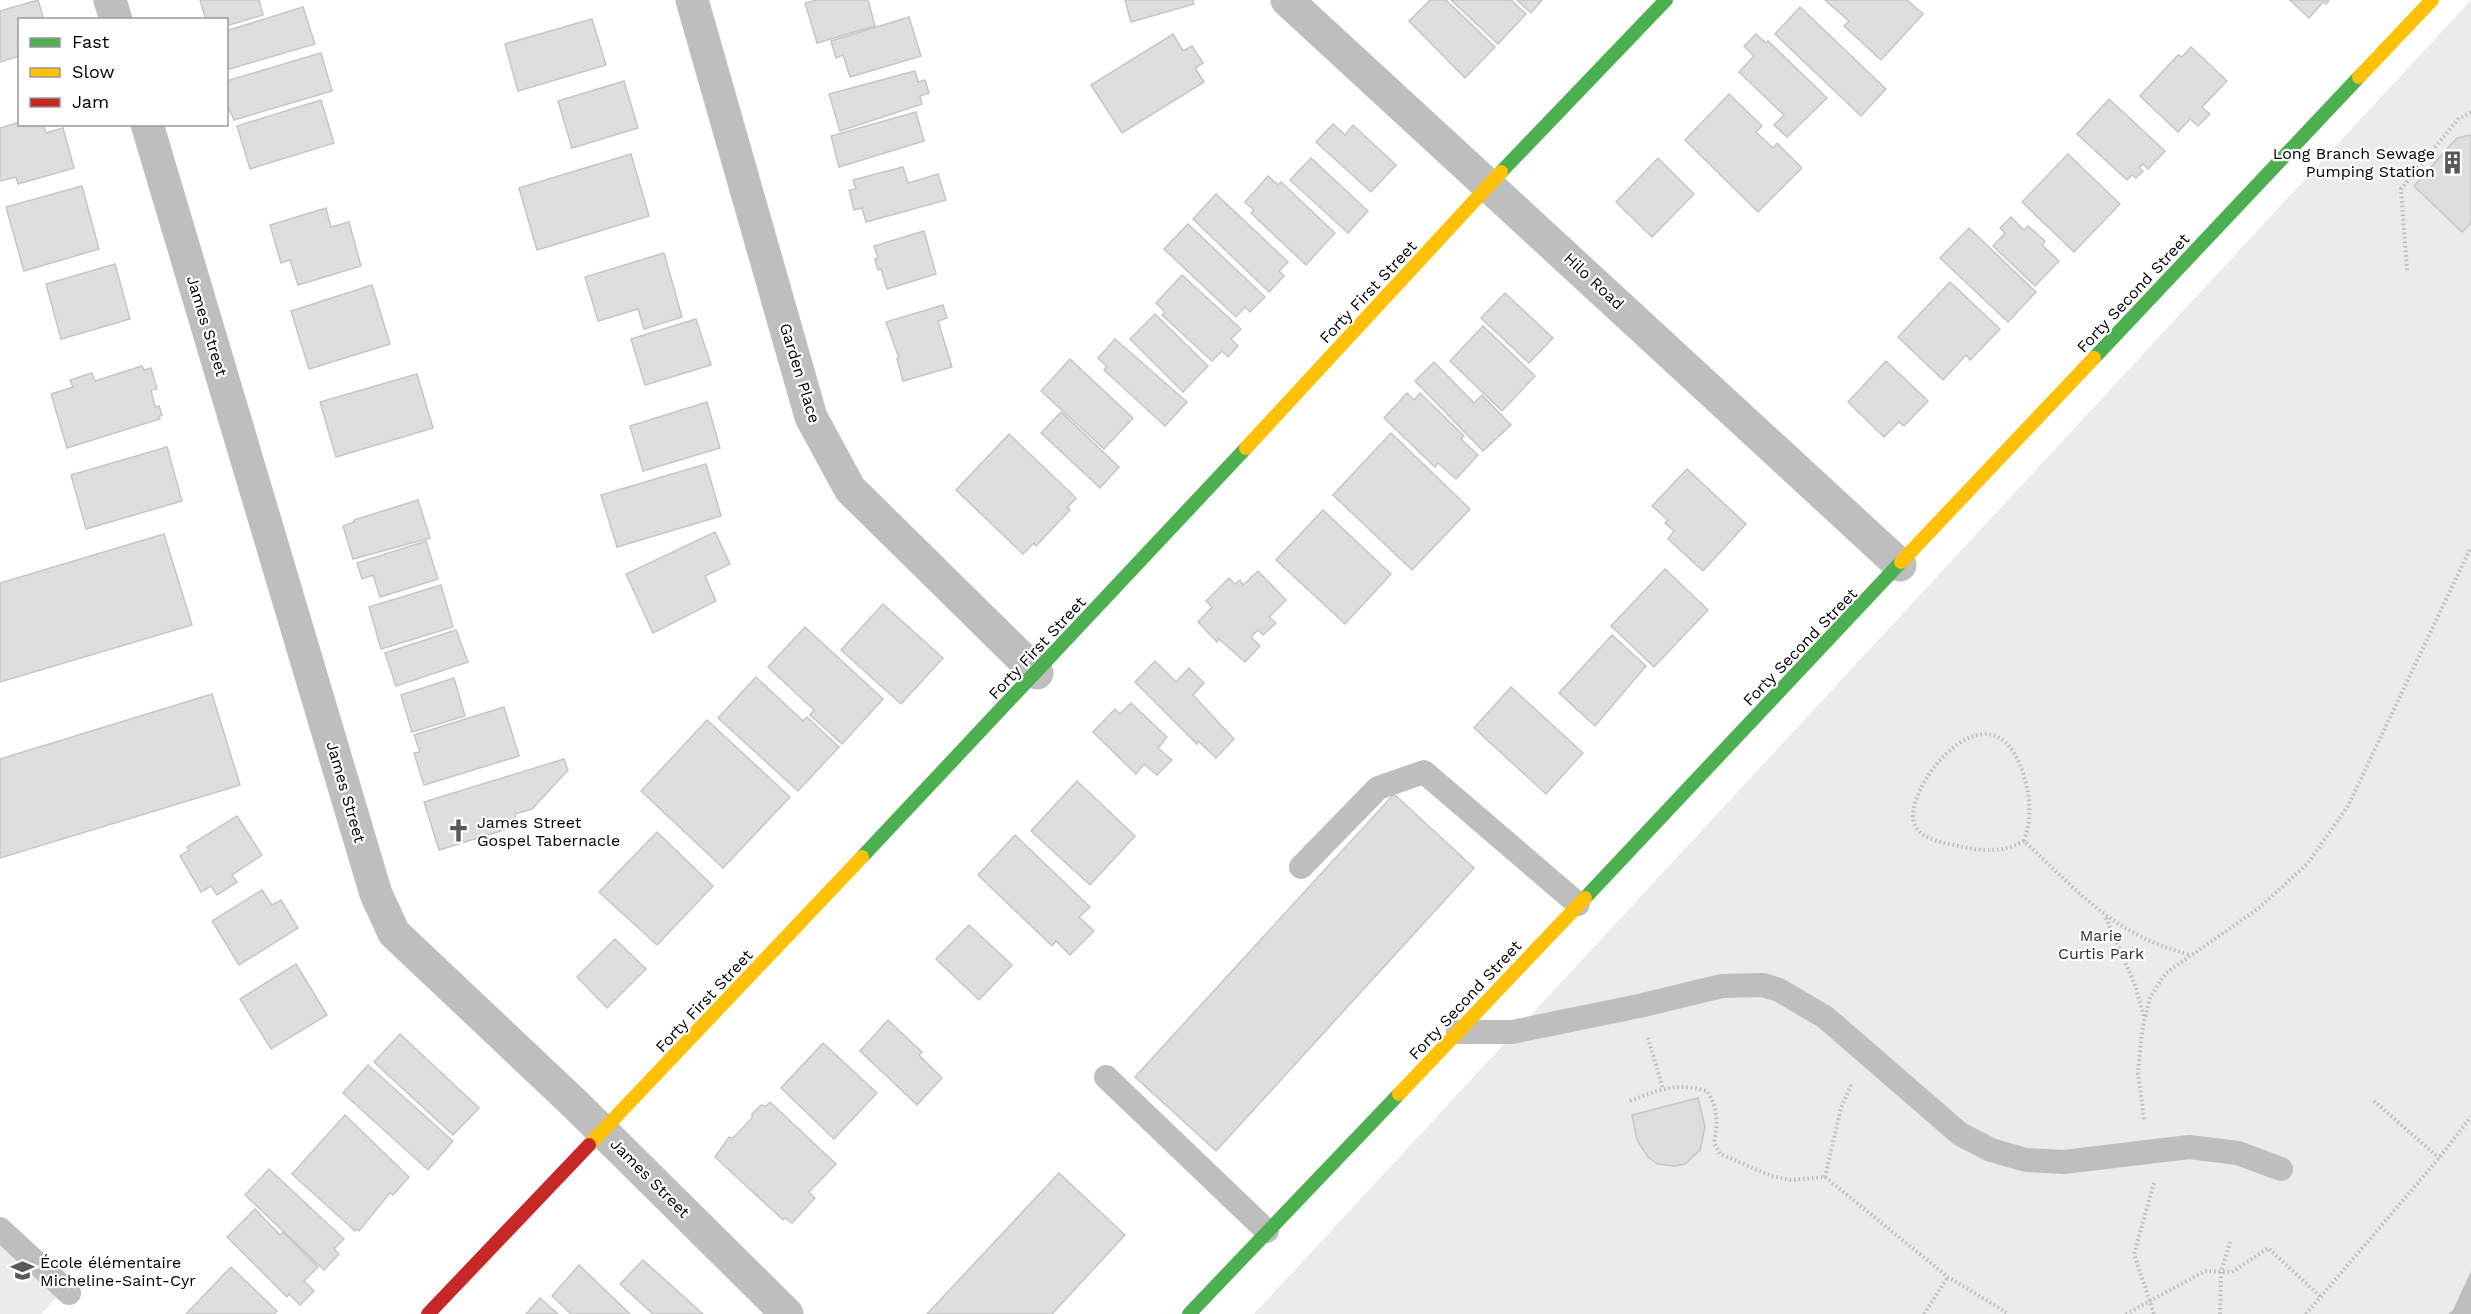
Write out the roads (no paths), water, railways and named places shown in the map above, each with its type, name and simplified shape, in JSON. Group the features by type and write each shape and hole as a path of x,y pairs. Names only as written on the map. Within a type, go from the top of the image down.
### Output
{"street":[{"path":"110,0 115,18"},
{"name":"Garden Place","path":"692,0 812,417 850,489 1037,673"},
{"name":"Hilo Road","path":"1287,0 1900,565"},
{"name":"Forty First Street","path":"428,1314 1037,673 1489,185 1666,0"},
{"name":"Forty Second Street","path":"1189,1314 2432,0"},
{"name":"James Street","path":"148,126 376,894 388,923 394,933 603,1131 787,1314"}],"lane":[{"path":"1301,867 1378,788 1424,772 1578,904"},
{"path":"1458,1032 1512,1032 1722,986 1762,985 1779,990 1825,1017 1960,1134 1990,1150 2026,1160 2064,1162 2189,1147 2238,1153 2281,1168"},
{"path":"1106,1077 1267,1231"},
{"path":"0,1229 69,1293"}],"place":[{"name":"Long Branch Sewage Pumping Station","path":"2453,162"},
{"name":"James Street Gospel Tabernacle","path":"459,831"},
{"name":"École élémentaire Micheline-Saint-Cyr","path":"22,1271"}],"park label":[{"name":"Marie Curtis Park","path":"2101,944"}]}
